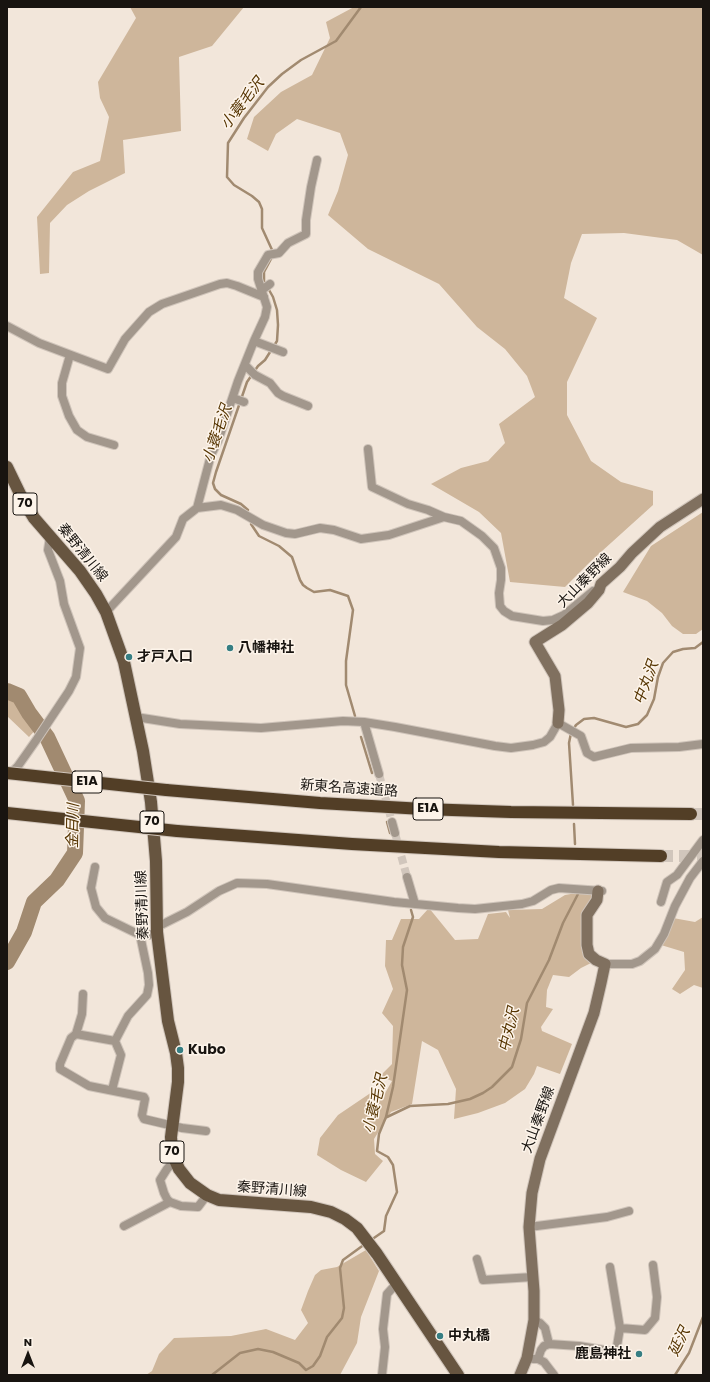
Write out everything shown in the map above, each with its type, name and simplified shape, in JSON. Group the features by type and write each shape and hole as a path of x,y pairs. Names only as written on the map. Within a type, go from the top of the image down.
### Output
{"highway":[{"name":"新東名高速道路","path":"7,773 166,790 320,803 423,809 519,812 691,814"},
{"path":"7,813 177,831 352,844 483,851 661,856"}],"main road":[{"name":"秦野清川線","path":"7,467 23,500 34,518 80,571 106,612 124,662 143,751 151,802 156,861 157,930 168,1021 178,1068 178,1082 171,1137 172,1153 179,1169 190,1184 218,1200 311,1207 345,1218 365,1237 397,1283"},
{"name":"大山秦野線","path":"562,726 555,676 535,642 562,625 588,603 599,590 601,584 620,568 632,553 660,527 703,499"},
{"path":"600,891 597,900 587,915 587,949 592,957 605,964"},
{"name":"大山秦野線","path":"520,1375 527,1358 534,1320 534,1291 529,1227 532,1192 537,1170 594,1013 605,964"},
{"name":"70","path":"397,1283 458,1375"}],"street":[{"path":"197,508 211,456 234,398 238,381 246,366 254,341 265,317 267,306 258,279 258,272 268,255 279,252 288,243 306,234 306,220 317,160"},
{"path":"7,326 39,343 70,356 108,369 126,339 149,312 162,304 220,284 227,283 263,294"},
{"path":"263,294 270,284"},
{"path":"254,341 280,351"},
{"path":"70,356 62,383 62,396 69,416 77,430 87,437 114,445"},
{"path":"246,366 255,375 270,383 278,393 308,406"},
{"path":"234,398 244,402"},
{"path":"368,449 372,487 408,504 444,517 461,521 482,536 494,548 501,568 499,593 500,606 504,611 512,616 543,621 553,620 564,615 601,584"},
{"path":"106,612 176,537 183,519 197,508 226,506 237,510 263,525 291,534 300,534 320,528 334,530 354,538 361,539 370,539 389,535 444,517"},
{"path":"7,777 18,766 69,691 76,677 80,648 64,604 60,581 48,550 50,537"},
{"path":"136,717 180,724 261,728 342,721 364,722 511,748 544,742 562,726 582,738 587,753 594,757 631,748 679,747 703,744"},
{"path":"364,722 379,774"},
{"path":"392,822 395,833"},
{"path":"661,902 667,882 678,875 703,840"},
{"path":"605,964 632,964 640,961 654,949 664,934 675,906 690,878 703,861"},
{"path":"95,867 91,888 96,907 105,918 140,935 149,935 219,891 237,882 267,884 415,904 475,909 522,904 533,901 552,890 559,888 600,891"},
{"path":"407,877 415,904"},
{"path":"115,1041 128,1016 147,995 149,985 148,973 140,935"},
{"path":"83,994 82,1014 76,1034 71,1038 60,1064 60,1069 89,1086 144,1097 142,1118 144,1119 182,1128 206,1131"},
{"path":"76,1034 115,1041"},
{"path":"112,1090 121,1055 115,1041"},
{"path":"175,1160 160,1180 164,1193 170,1202 181,1206 198,1207 207,1195"},
{"path":"124,1226 170,1202"},
{"path":"529,1227 607,1217 629,1211"},
{"path":"477,1259 483,1280 533,1276"},
{"path":"620,1328 644,1330 655,1318 657,1298 653,1266"},
{"path":"538,1359 541,1350 544,1346 549,1344 579,1346 616,1352 620,1328 610,1267"},
{"path":"382,1375 385,1347 383,1329 387,1294 397,1283"},
{"path":"534,1320 545,1328 549,1344"},
{"path":"527,1358 538,1359 544,1362 554,1375"}],"shaded area":[{"path":"130,7 244,7 212,46 179,57 181,131 123,140 125,173 89,191 67,205 50,223 49,273 40,274 37,217 73,172 100,161 109,117 100,98 98,82 136,18"},
{"path":"354,7 703,7 703,255 677,240 624,233 582,234 571,263 564,298 597,318 567,382 567,415 591,461 621,482 653,491 653,505 591,561 565,587 510,582 501,533 479,512 431,484 461,468 488,461 505,443 499,424 535,397 527,376 505,349 477,327 439,284 368,249 328,215 338,191 348,155 340,133 297,119 276,134 268,151 247,139 254,117 281,92 312,75 330,38 326,22"},
{"path":"703,512 703,629 696,634 683,634 672,626 662,613 647,601 623,592 651,546"},
{"path":"7,686 38,727 29,737 7,716"},
{"path":"582,892 595,894 587,915 595,961 581,968 569,977 553,975 547,990 546,1007 553,1009 541,1027 542,1031 572,1044 560,1074 537,1066 525,1089 505,1103 478,1113 454,1119 456,1089 438,1050 422,1041 412,1104 391,1112 374,1139 375,1154 383,1161 366,1182 341,1170 317,1155 320,1138 338,1115 372,1092 384,1095 392,1081 380,1076 392,1064 393,1026 382,1013 393,989 385,966 386,940 392,940 401,919 419,919 429,908 455,940 478,939 488,914 506,912 510,918 508,910 542,909 565,895"},
{"path":"703,917 703,988 694,985 680,994 672,989 685,970 684,952 661,945 673,918 695,922"},
{"path":"366,1250 379,1271 361,1317 357,1343 340,1375 146,1375 152,1371 159,1354 174,1338 231,1336 266,1329 295,1340 308,1323 301,1310 315,1275 321,1270 337,1267"}],"waterway":[{"name":"小蓑毛沢","path":"273,252 262,228 262,209 259,202 234,185 227,177 228,143 244,118 268,87 301,60 336,41 361,7"},
{"name":"小蓑毛沢","path":"248,510 241,504 221,495 215,489 213,483 247,382 258,366 265,360 277,341 277,310 273,297 264,281 264,272 272,257"},
{"name":"小蓑毛沢","path":"251,524 259,536 279,546 292,557 300,580 307,588 314,592 330,590 348,596 353,610 346,661 346,685 355,716"},
{"name":"中丸沢","path":"573,805 569,743 571,733 576,725 584,719 594,718 626,727 638,724 647,715 654,699 658,677 663,663 673,652 695,648 703,642"},
{"name":"金目川","path":"7,691 19,696 29,713 47,737 77,801 75,853 57,880 34,902 24,932 7,962"},
{"name":"小蓑毛沢","path":"361,737 372,773"},
{"name":"小蓑毛沢","path":"387,822 390,833"},
{"name":"中丸沢","path":"574,824 575,844"},
{"name":"中丸沢","path":"387,1117 410,1106 448,1104 470,1099 492,1087 512,1067 521,1039 527,1003 549,960 563,923 578,894"},
{"name":"小蓑毛沢","path":"371,1240 384,1231 386,1216 397,1192 393,1165 388,1157 377,1151 379,1134 386,1117 393,1087 407,990 402,965 403,947 413,917 411,910"},
{"name":"小蓑毛沢","path":"212,1375 240,1353 258,1349 273,1352 299,1363 306,1370 313,1366 320,1356 327,1337 342,1318 344,1308 340,1268 343,1260 365,1244"},
{"name":"延沢","path":"675,1375 689,1353 703,1317"}],"tunnel":[{"path":"379,774 392,822"},
{"path":"691,814 703,814"},
{"path":"395,833 407,877"},
{"path":"661,856 703,856"}],"place":[{"name":"八幡神社","path":"230,648"},
{"name":"才戸入口","path":"129,657"},
{"name":"Kubo","path":"180,1050"},
{"name":"中丸橋","path":"440,1336"},
{"name":"鹿島神社","path":"639,1354"}]}
